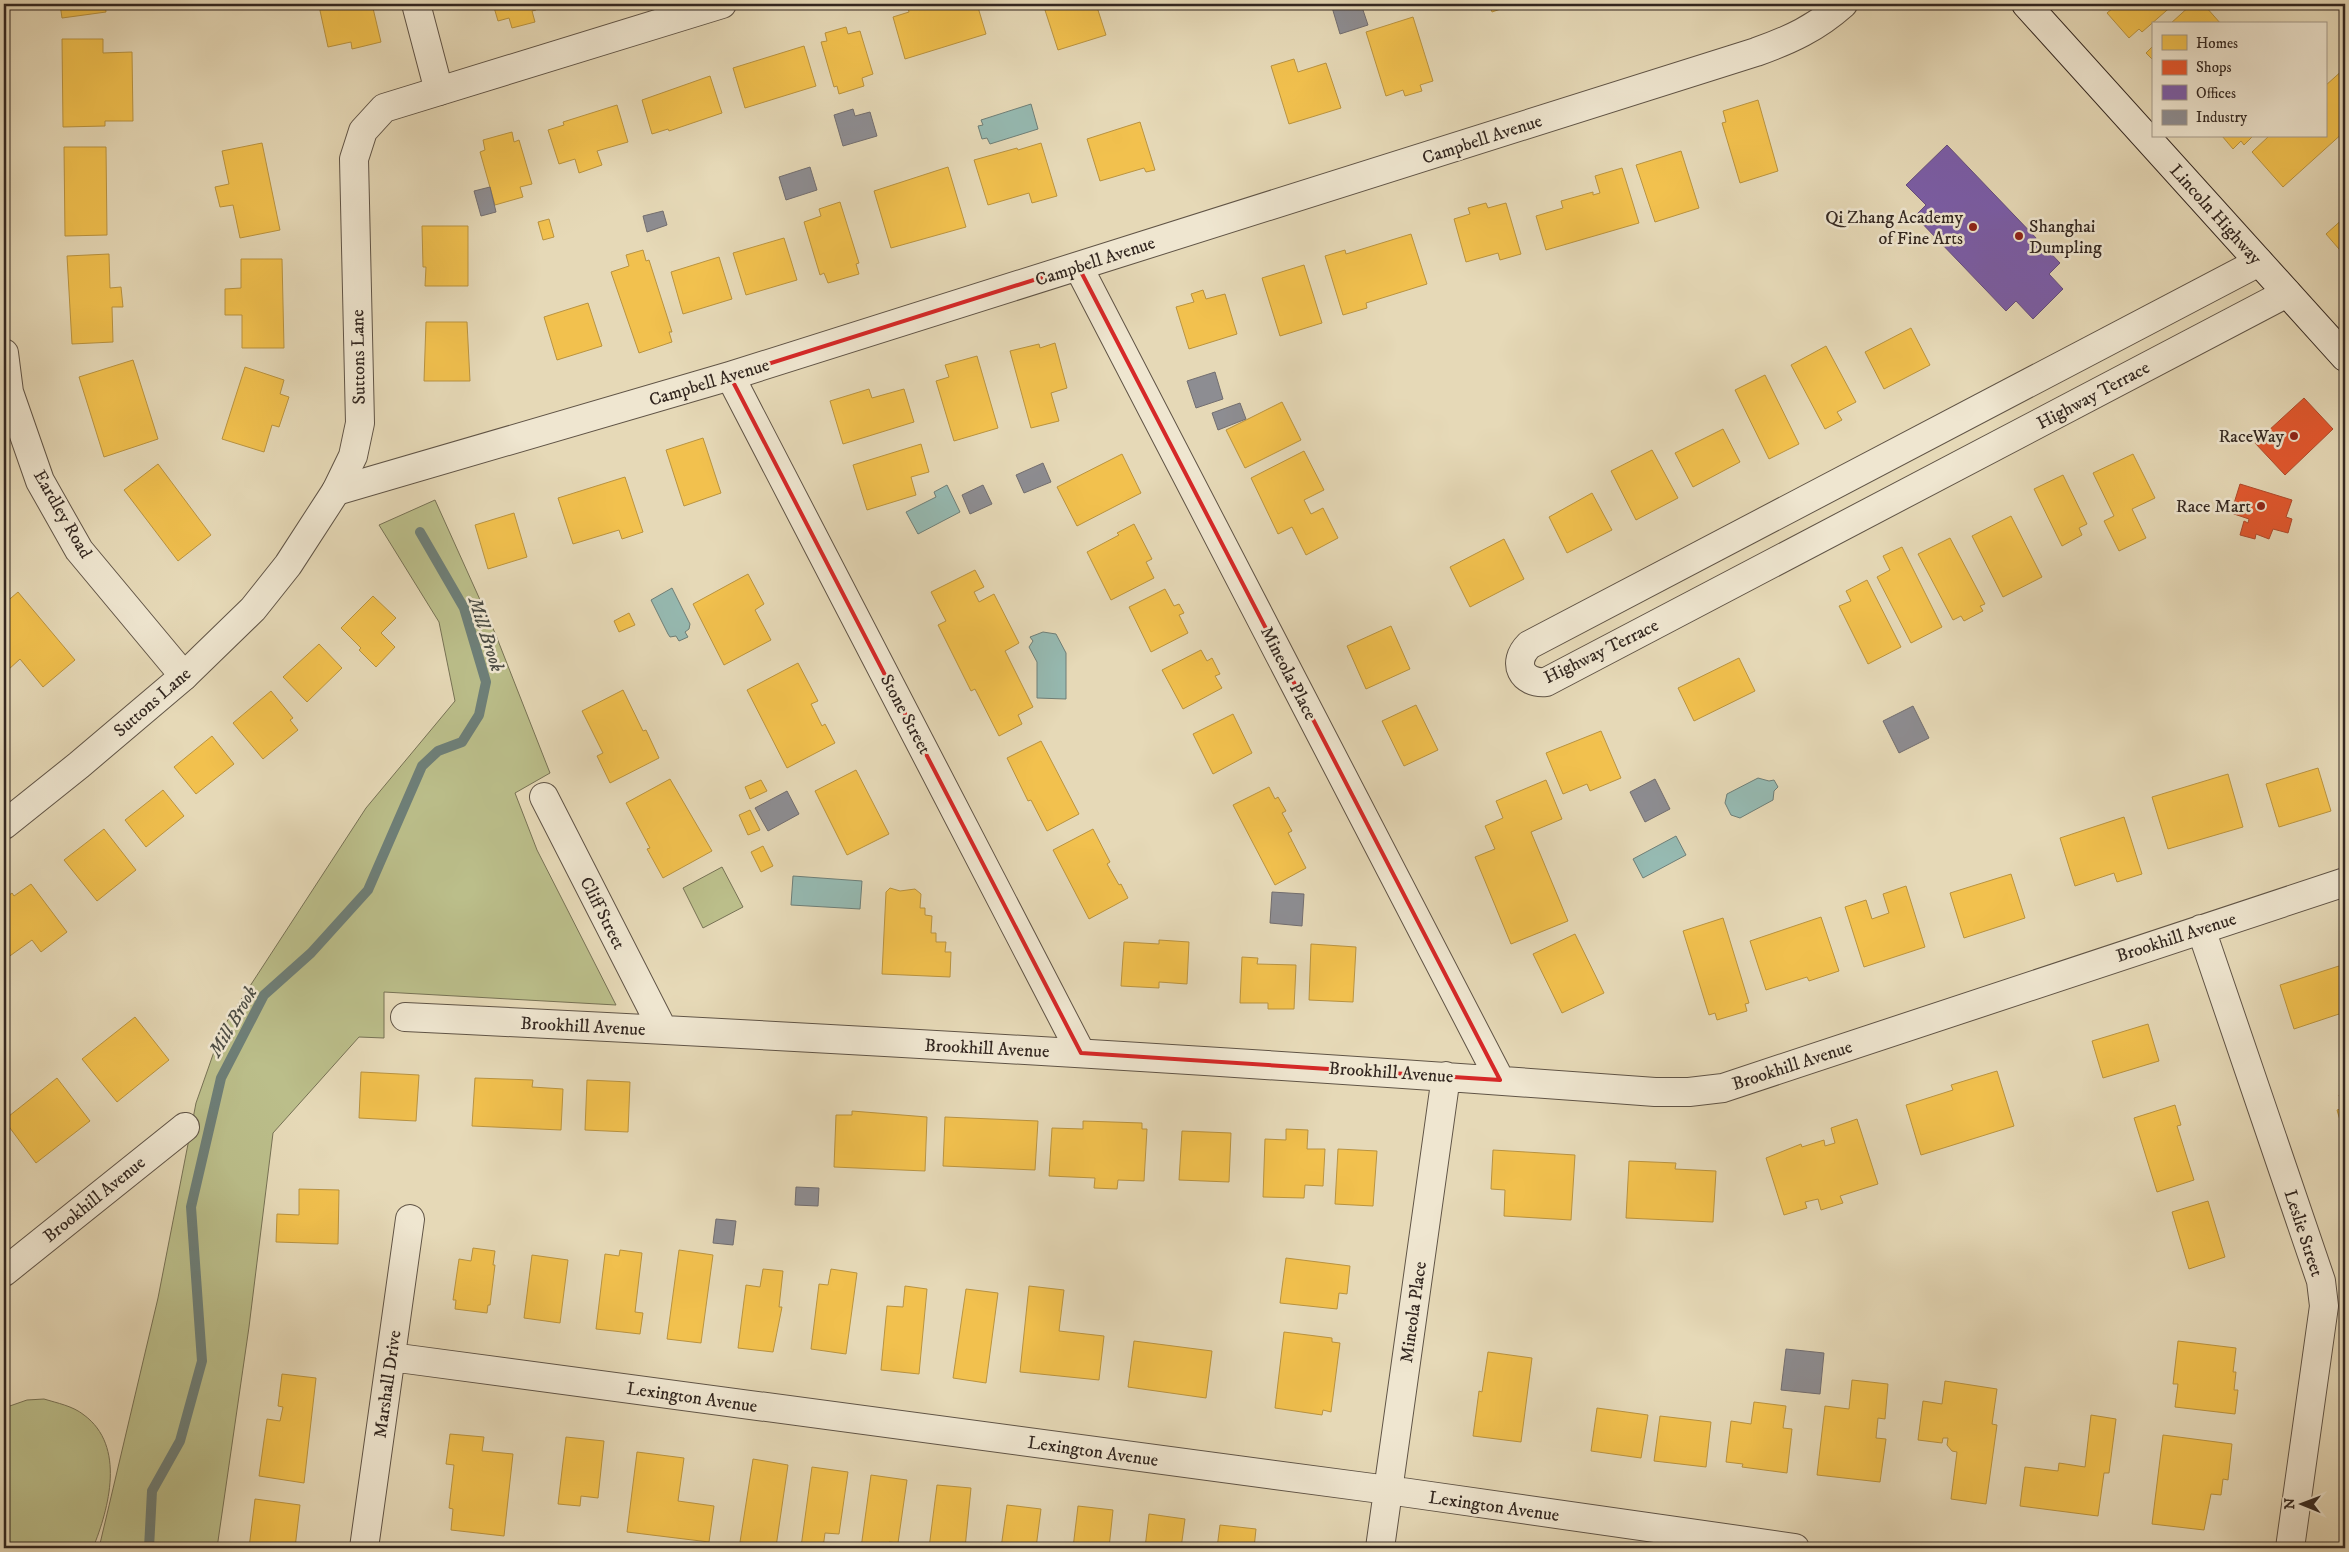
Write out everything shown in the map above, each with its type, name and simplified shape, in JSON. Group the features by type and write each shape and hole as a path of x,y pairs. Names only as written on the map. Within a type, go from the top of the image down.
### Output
{"street":[{"path":"416,4 439,91"},
{"name":"Suttons Lane","path":"4,825 79,765 184,676 253,609 288,564 336,491 353,456 360,422 354,159 363,130 384,108 722,4"},
{"name":"Campbell Avenue","path":"336,491 730,376 1756,52 1790,40 1817,25 1844,4"},
{"name":"Lincoln Highway","path":"2026,4 2345,357"},
{"name":"Highway Terrace","path":"2259,262 1529,645 1521,658 1520,667 1524,675 1538,682 1546,682 2287,292"},
{"name":"Mineola Place","path":"1078,266 1500,1080"},
{"name":"Eardley Road","path":"4,353 9,392 40,481 79,550 184,676"},
{"name":"Stone Street","path":"730,376 1081,1053"},
{"path":"1879,461 1898,497"},
{"name":"Cliff Street","path":"544,797 663,1030"},
{"name":"Brookhill Avenue","path":"405,1017 1081,1053 1446,1076 1655,1092 1689,1092 1723,1088 2345,882"},
{"name":"Leslie Street","path":"2201,929 2320,1281 2324,1306 2290,1548"},
{"name":"Mineola Place","path":"1380,1548 1446,1076"},
{"name":"Brookhill Avenue","path":"4,1272 185,1127"},
{"name":"Marshall Drive","path":"364,1548 410,1219"},
{"name":"Lexington Avenue","path":"391,1357 1388,1490 1795,1548"}],"highlighted area":[{"path":"1078,266 1500,1080 1081,1053 730,376"}],"green space":[{"path":"435,500 495,633 550,773 515,793 537,850 616,1005 384,992 384,1038 359,1037 273,1133 249,1327 217,1548 99,1548 158,1298 196,1103 222,1029 366,808 455,701 439,622 379,525"},
{"path":"722,867 743,907 703,928 683,888"},
{"path":"44,1399 80,1412 97,1428 105,1443 110,1460 108,1497 93,1548 4,1548 4,1408 27,1400"}],"water":[{"path":"1031,104 1038,129 990,144 987,138 982,139 978,126 983,125 981,120"},
{"path":"947,485 960,512 918,534 906,512 936,497 934,492"},
{"path":"672,588 690,624 689,629 685,632 688,637 679,641 676,636 670,637 651,600"},
{"path":"1043,632 1056,634 1066,653 1066,699 1037,698 1037,662 1029,647 1033,641 1030,637"},
{"path":"1758,778 1769,781 1774,780 1778,787 1774,791 1773,800 1740,818 1731,815 1725,803 1727,794"},
{"path":"1676,836 1686,855 1643,878 1633,859"},
{"path":"793,876 862,881 860,909 791,905"}],"building: Homes":[{"path":"60,4 105,4 106,12 62,18"},
{"path":"328,4 372,4 381,42 352,49 351,42 328,47 319,6"},
{"path":"493,4 534,4 536,10 532,11 535,22 512,28 509,18 498,21"},
{"path":"923,4 977,4 986,34 905,59 893,17 909,12 908,8"},
{"path":"1043,4 1096,4 1106,35 1058,50"},
{"path":"1489,4 1515,4 1492,12"},
{"path":"2118,4 2174,4 2142,32 2139,29 2129,38 2107,13"},
{"path":"2192,4 2210,4 2206,7 2219,22 2172,22"},
{"path":"1413,17 1433,81 1420,85 1422,91 1405,96 1403,90 1386,96 1366,32"},
{"path":"846,27 848,34 860,31 873,74 862,78 864,86 839,94 837,86 834,87 821,42 827,41 825,33"},
{"path":"62,39 103,39 103,53 132,52 133,121 105,121 105,126 63,127"},
{"path":"804,46 816,86 745,108 733,68"},
{"path":"2152,47 2152,59 2146,53"},
{"path":"1294,59 1298,72 1326,63 1341,108 1289,124 1271,66"},
{"path":"2345,68 2345,131 2283,187 2252,152 2267,138 2326,138 2326,85"},
{"path":"710,76 722,113 669,131 668,129 652,134 642,100"},
{"path":"1758,100 1778,171 1740,183 1722,123 1726,122 1723,111"},
{"path":"617,105 628,142 597,151 602,165 579,173 575,159 559,164 548,130 564,125 563,122"},
{"path":"1140,122 1155,170 1146,172 1144,168 1100,181 1087,139"},
{"path":"512,132 514,142 519,140 532,184 520,187 523,197 495,205 480,152 485,150 483,140"},
{"path":"2224,138 2251,138 2244,145 2241,141 2233,149"},
{"path":"262,143 280,230 240,238 233,205 220,207 215,187 229,184 222,151"},
{"path":"1041,143 1057,196 1032,203 1029,193 988,205 974,160"},
{"path":"64,147 106,147 107,235 65,236"},
{"path":"1681,151 1699,208 1655,222 1636,165"},
{"path":"948,167 966,227 891,248 874,191"},
{"path":"1622,168 1639,223 1546,250 1536,216 1563,208 1561,201 1593,192 1593,195 1600,193 1595,176"},
{"path":"840,202 859,263 856,264 859,274 828,283 824,273 820,275 804,222 821,216 819,209"},
{"path":"1486,203 1488,208 1506,203 1521,254 1500,260 1498,253 1466,262 1454,219 1470,214 1468,208"},
{"path":"2345,217 2345,256 2326,234"},
{"path":"549,219 554,237 543,240 538,222"},
{"path":"422,226 468,226 468,286 425,286 426,267 423,267"},
{"path":"1411,234 1427,284 1366,303 1367,308 1343,315 1325,256 1345,250 1346,254"},
{"path":"784,238 797,280 746,295 733,253"},
{"path":"643,250 646,261 649,260 672,332 669,332 672,342 639,353 611,272 629,266 626,255"},
{"path":"109,254 110,288 121,287 123,307 112,307 113,342 72,344 67,256"},
{"path":"719,257 732,299 683,314 671,272"},
{"path":"241,259 282,259 284,348 242,348 242,315 225,315 225,289 241,288"},
{"path":"1304,265 1322,323 1280,336 1262,278"},
{"path":"1203,290 1206,299 1225,294 1237,334 1189,349 1176,307 1194,302 1191,294"},
{"path":"588,303 602,346 557,360 544,317"},
{"path":"426,322 467,322 470,381 424,381"},
{"path":"1911,328 1930,365 1884,389 1865,352"},
{"path":"1055,343 1067,388 1051,393 1059,421 1031,428 1010,351 1039,344 1040,348"},
{"path":"1826,346 1856,402 1837,412 1842,420 1825,429 1791,365"},
{"path":"977,356 998,428 954,441 936,381 949,377 945,365"},
{"path":"133,360 158,439 104,457 79,377"},
{"path":"245,367 284,380 280,394 289,397 279,427 272,425 264,452 222,439"},
{"path":"1765,375 1799,444 1769,459 1735,390"},
{"path":"869,389 872,398 904,389 914,422 843,444 830,401"},
{"path":"1282,402 1301,440 1245,468 1226,430"},
{"path":"1723,429 1740,462 1693,487 1675,453"},
{"path":"703,438 721,493 684,506 666,450"},
{"path":"921,444 929,472 911,477 916,495 867,510 853,465"},
{"path":"1652,450 1678,498 1636,520 1611,471"},
{"path":"1304,451 1324,490 1304,500 1311,514 1323,508 1338,538 1306,555 1292,527 1278,534 1251,478"},
{"path":"1122,454 1141,493 1077,526 1057,487"},
{"path":"2133,454 2155,498 2132,509 2146,538 2119,551 2104,521 2114,516 2093,473"},
{"path":"158,464 211,535 178,561 124,490"},
{"path":"2063,475 2087,524 2079,528 2082,535 2062,546 2034,489"},
{"path":"625,477 643,532 622,539 619,530 573,544 558,498"},
{"path":"1592,493 1612,530 1567,553 1549,517"},
{"path":"514,513 527,557 488,569 475,525"},
{"path":"2011,516 2042,577 2003,597 1972,536"},
{"path":"1134,524 1152,559 1146,562 1154,578 1111,600 1087,552 1119,535 1117,533"},
{"path":"1950,538 1985,604 1980,606 1983,611 1964,621 1961,616 1953,620 1918,554"},
{"path":"1504,539 1524,579 1470,607 1450,567"},
{"path":"1902,547 1942,627 1911,643 1877,577 1890,570 1883,556"},
{"path":"975,570 984,587 974,592 979,602 994,594 1019,643 1005,651 1033,707 1018,715 1022,724 999,736 975,689 971,691 938,625 946,621 931,592"},
{"path":"748,574 764,604 755,610 771,640 724,665 693,604"},
{"path":"1867,580 1901,647 1868,664 1839,606 1851,601 1846,591"},
{"path":"1165,589 1174,606 1179,604 1184,613 1179,615 1188,633 1151,652 1129,607"},
{"path":"18,592 75,660 43,687 20,659 8,670 4,665 4,604"},
{"path":"373,596 396,618 381,633 395,647 376,667 359,650 361,648 341,628"},
{"path":"629,613 635,625 619,632 614,621"},
{"path":"1391,626 1410,669 1366,689 1347,646"},
{"path":"319,644 342,668 307,702 283,677"},
{"path":"1201,650 1207,661 1212,658 1220,674 1215,676 1222,688 1183,709 1162,670"},
{"path":"1739,658 1755,691 1694,721 1678,688"},
{"path":"798,663 818,701 811,704 822,726 825,724 835,743 787,768 747,690"},
{"path":"623,690 643,731 646,730 659,758 610,783 597,756 603,753 582,711"},
{"path":"271,691 293,718 290,720 298,730 263,759 233,723"},
{"path":"1416,705 1438,750 1404,766 1382,721"},
{"path":"1233,714 1252,753 1213,774 1193,734"},
{"path":"1601,731 1621,778 1590,791 1587,784 1563,794 1546,753"},
{"path":"212,736 234,764 196,794 174,767"},
{"path":"1041,741 1079,814 1047,831 1031,800 1028,801 1007,758"},
{"path":"2318,768 2331,811 2279,827 2266,784"},
{"path":"856,770 889,834 847,855 815,791"},
{"path":"2228,774 2243,827 2168,849 2152,797"},
{"path":"670,779 712,851 663,878 647,849 650,848 626,803"},
{"path":"761,780 767,791 750,799 745,787"},
{"path":"1546,780 1562,819 1531,832 1568,921 1511,944 1475,857 1495,849 1485,826 1503,818 1496,801"},
{"path":"1269,787 1275,799 1278,797 1286,811 1282,813 1292,831 1288,833 1306,868 1275,885 1233,805"},
{"path":"163,790 184,816 146,847 125,820"},
{"path":"750,810 760,830 748,835 739,815"},
{"path":"2124,817 2142,874 2117,882 2114,873 2075,886 2060,838"},
{"path":"104,829 136,870 97,901 64,860"},
{"path":"1093,829 1110,862 1107,864 1128,898 1089,919 1053,850"},
{"path":"763,846 773,866 761,872 751,852"},
{"path":"2011,874 2025,918 1964,938 1950,893"},
{"path":"31,884 67,932 41,952 32,940 7,958 4,953 4,899 12,893 14,896"},
{"path":"1906,886 1925,947 1864,967 1845,907 1866,900 1872,919 1889,913 1883,894"},
{"path":"890,888 900,891 915,889 921,894 920,908 925,908 925,915 932,916 931,933 936,933 936,942 946,942 945,952 951,952 950,977 882,974 886,892"},
{"path":"1821,917 1839,971 1809,981 1807,977 1766,990 1750,941"},
{"path":"1723,918 1749,1003 1745,1004 1747,1011 1717,1020 1715,1013 1709,1015 1683,931"},
{"path":"1575,934 1604,993 1562,1013 1533,954"},
{"path":"1159,940 1189,942 1187,984 1159,982 1159,988 1121,986 1124,942 1159,944"},
{"path":"1311,944 1356,947 1353,1002 1309,1000"},
{"path":"1242,957 1258,958 1257,964 1296,965 1294,1009 1268,1009 1268,1003 1240,1003"},
{"path":"2342,965 2345,976 2345,1012 2294,1029 2280,985"},
{"path":"135,1017 169,1060 117,1102 82,1059"},
{"path":"2148,1024 2159,1061 2103,1078 2092,1041"},
{"path":"4,1043 9,1050 4,1054"},
{"path":"1997,1071 2014,1126 1921,1155 1906,1105 1953,1090 1951,1085"},
{"path":"361,1072 419,1075 416,1121 359,1118"},
{"path":"57,1078 90,1121 36,1163 4,1120"},
{"path":"475,1078 533,1080 532,1087 563,1089 561,1130 472,1126"},
{"path":"587,1080 630,1082 628,1132 585,1130"},
{"path":"2345,1093 2345,1125 2342,1127 2337,1110 2343,1108 2339,1095"},
{"path":"2175,1105 2181,1125 2177,1126 2194,1180 2157,1192 2134,1118"},
{"path":"852,1111 927,1117 925,1171 834,1167 836,1115 852,1115"},
{"path":"945,1117 1038,1121 1035,1170 943,1166"},
{"path":"1857,1119 1878,1184 1840,1196 1843,1203 1821,1210 1818,1199 1805,1202 1807,1208 1784,1215 1766,1158 1801,1144 1802,1147 1824,1140 1825,1146 1835,1143 1831,1128"},
{"path":"1083,1121 1142,1123 1142,1129 1147,1129 1144,1181 1118,1180 1117,1189 1094,1188 1095,1178 1049,1176 1052,1128 1083,1129"},
{"path":"1286,1129 1308,1130 1307,1149 1325,1149 1323,1186 1305,1185 1304,1198 1263,1197 1265,1139 1286,1140"},
{"path":"1182,1131 1231,1133 1229,1182 1179,1180"},
{"path":"1338,1149 1377,1151 1373,1206 1335,1204"},
{"path":"1493,1150 1575,1155 1571,1220 1504,1216 1505,1190 1491,1189"},
{"path":"1629,1161 1676,1163 1675,1169 1716,1171 1713,1222 1626,1218"},
{"path":"299,1189 339,1190 338,1244 276,1242 277,1214 299,1215"},
{"path":"2208,1201 2225,1257 2189,1269 2172,1212"},
{"path":"473,1248 495,1251 490,1305 488,1305 487,1313 455,1309 456,1300 453,1300 459,1259 471,1261"},
{"path":"620,1250 642,1253 635,1312 643,1313 640,1334 596,1329 605,1254 619,1256"},
{"path":"679,1250 713,1255 701,1343 667,1339"},
{"path":"532,1255 568,1260 560,1323 524,1318"},
{"path":"1286,1258 1350,1266 1347,1294 1339,1293 1337,1309 1280,1303"},
{"path":"763,1269 783,1271 779,1307 782,1307 773,1352 738,1348 746,1285 760,1287"},
{"path":"831,1269 857,1273 846,1354 811,1349 819,1284 828,1285"},
{"path":"905,1286 927,1289 919,1374 881,1370 887,1306 903,1307"},
{"path":"1029,1286 1064,1290 1059,1331 1104,1336 1099,1380 1020,1372"},
{"path":"966,1289 998,1293 986,1383 953,1378"},
{"path":"1284,1332 1332,1338 1332,1342 1340,1343 1331,1412 1323,1410 1322,1415 1275,1408"},
{"path":"1134,1341 1212,1351 1206,1398 1128,1387"},
{"path":"2178,1341 2236,1348 2233,1372 2236,1372 2234,1390 2238,1390 2235,1414 2175,1407 2178,1384 2173,1384"},
{"path":"1488,1352 1532,1358 1521,1442 1473,1436 1479,1391 1482,1392"},
{"path":"282,1374 316,1378 304,1483 259,1476 267,1419 280,1421 283,1407 278,1406"},
{"path":"1852,1380 1888,1384 1885,1419 1878,1418 1876,1438 1886,1439 1880,1482 1817,1475 1825,1406 1849,1409"},
{"path":"1945,1381 1997,1389 1992,1424 1997,1425 1986,1504 1951,1499 1957,1452 1952,1451 1947,1445 1948,1438 1943,1438 1942,1443 1918,1440 1923,1401 1942,1404"},
{"path":"1754,1402 1786,1406 1783,1428 1792,1429 1787,1473 1742,1467 1743,1464 1726,1462 1731,1421 1751,1424"},
{"path":"1597,1408 1648,1415 1641,1458 1591,1451"},
{"path":"2091,1415 2116,1419 2109,1473 2104,1473 2098,1516 2020,1506 2025,1467 2058,1471 2059,1463 2085,1467"},
{"path":"1660,1416 1711,1422 1706,1467 1654,1461"},
{"path":"450,1434 484,1437 482,1451 513,1454 504,1536 451,1530 453,1509 449,1508 454,1465 446,1464"},
{"path":"2163,1435 2232,1444 2228,1480 2223,1479 2221,1495 2211,1494 2204,1530 2152,1524"},
{"path":"566,1437 604,1441 598,1498 581,1496 580,1506 558,1504"},
{"path":"637,1452 684,1458 678,1501 714,1506 709,1542 627,1532"},
{"path":"753,1459 788,1465 776,1547 740,1542"},
{"path":"812,1467 848,1472 839,1534 825,1533 823,1548 801,1547"},
{"path":"871,1475 907,1480 898,1543 889,1542 888,1548 861,1548"},
{"path":"937,1485 971,1488 965,1548 929,1548"},
{"path":"255,1499 300,1505 295,1548 249,1548"},
{"path":"1007,1505 1041,1509 1036,1548 1001,1548"},
{"path":"1078,1506 1113,1510 1109,1548 1073,1548"},
{"path":"1149,1514 1185,1519 1181,1548 1145,1548"},
{"path":"1220,1525 1256,1529 1254,1548 1217,1548"}],"building: Shops":[{"name":"RaceWay","path":"2304,398 2333,429 2285,475 2255,443"},
{"name":"Race Mart","path":"2240,484 2292,500 2286,517 2292,519 2288,533 2273,529 2269,539 2256,534 2255,539 2240,535 2244,521 2248,523 2249,519 2231,513"}],"building: Offices":[{"path":"1947,145 2060,263 2049,274 2063,289 2033,319 2016,301 2006,311 1915,216 1926,205 1906,185"}],"building: Industry":[{"path":"1331,4 1361,4 1368,25 1340,34"},
{"path":"853,109 855,116 870,112 877,136 843,146 834,115"},
{"path":"810,167 817,190 786,200 779,177"},
{"path":"490,187 496,212 481,216 474,191"},
{"path":"663,211 667,225 647,232 643,216"},
{"path":"1215,372 1223,399 1196,408 1187,381"},
{"path":"1240,403 1246,419 1218,430 1212,413"},
{"path":"1043,463 1051,482 1024,493 1016,475"},
{"path":"983,485 992,504 970,514 962,495"},
{"path":"1913,706 1929,738 1899,753 1883,721"},
{"path":"1655,779 1670,809 1645,822 1630,792"},
{"path":"787,791 799,814 768,831 755,808"},
{"path":"1272,892 1304,894 1302,926 1270,923"},
{"path":"796,1187 819,1188 818,1206 795,1205"},
{"path":"716,1219 736,1221 733,1245 713,1243"},
{"path":"1786,1349 1824,1353 1820,1394 1781,1390"}],"waterway":[{"name":"Mill Brook","path":"149,1548 152,1491 180,1441 202,1361 191,1207 221,1078 264,995 311,953 368,890 422,766 438,751 462,742 479,715 486,682 464,608 420,532"}],"place":[{"name":"Qi Zhang Academy of Fine Arts","path":"1973,227"},
{"name":"Shanghai Dumpling","path":"2019,236"},
{"name":"RaceWay","path":"2294,436"},
{"name":"Race Mart","path":"2261,506"}]}
